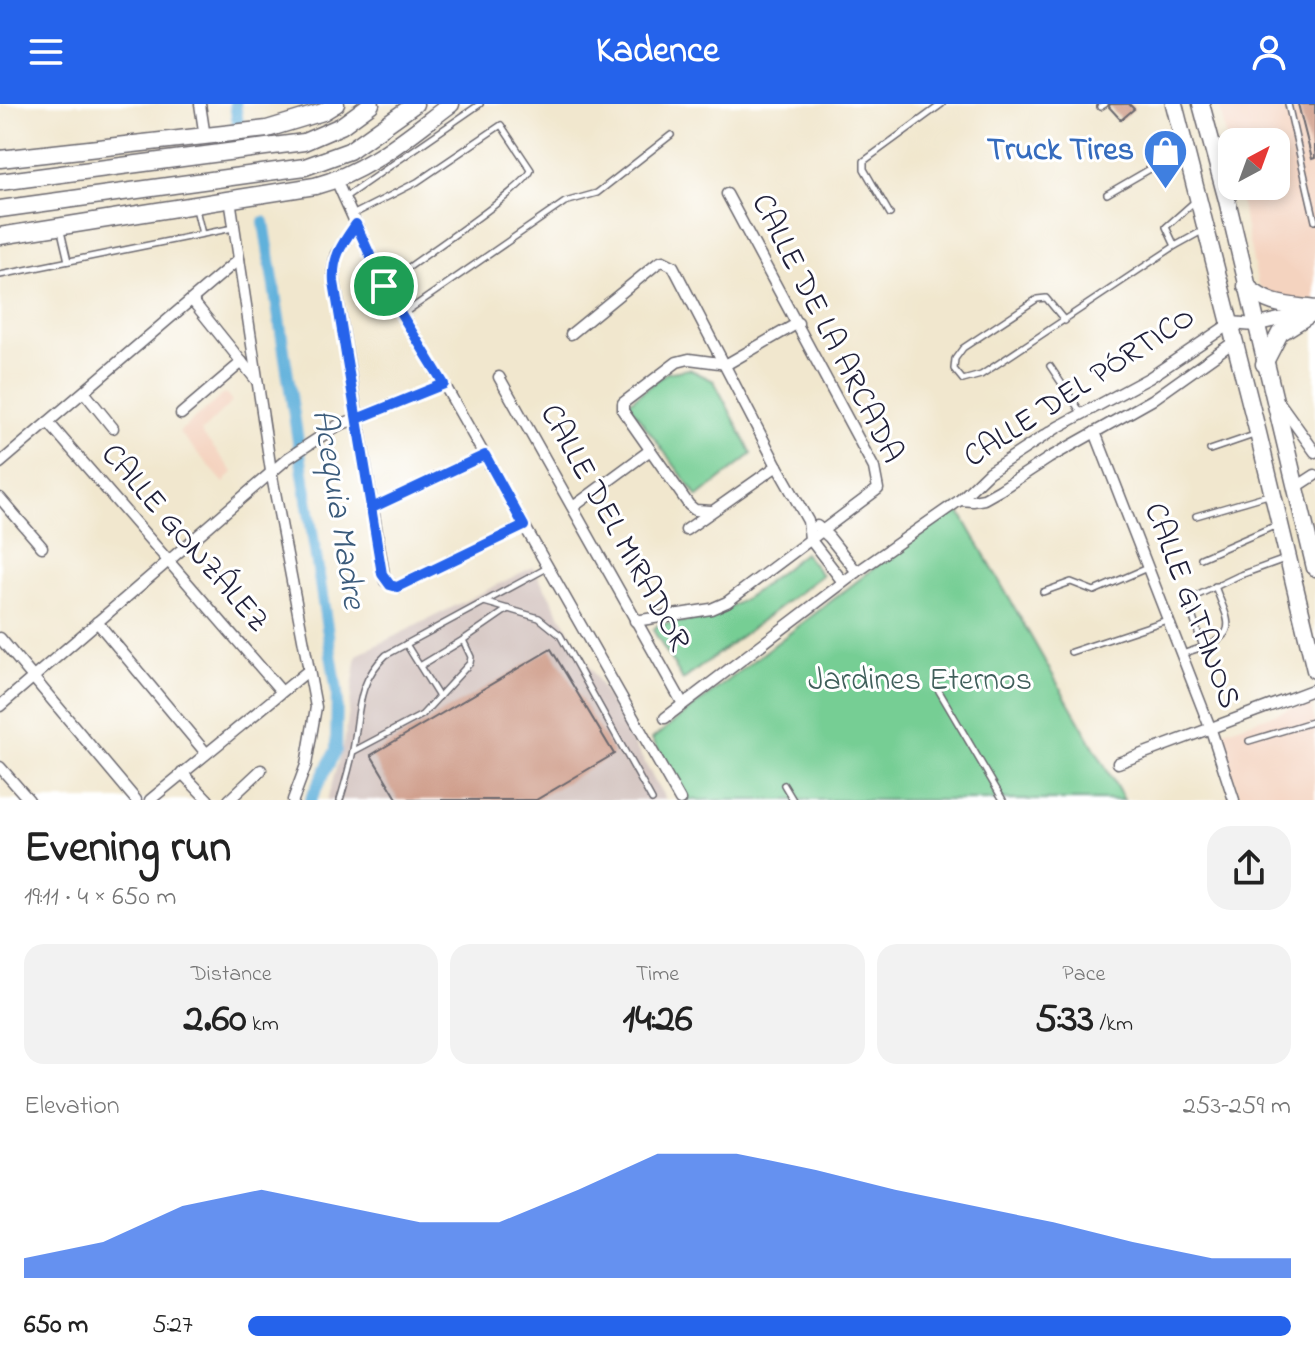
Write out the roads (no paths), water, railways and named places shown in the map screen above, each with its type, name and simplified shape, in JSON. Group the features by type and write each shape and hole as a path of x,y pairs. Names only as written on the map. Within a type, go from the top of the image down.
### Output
{"main road":[{"path":"0,159 267,129 302,111 336,104"},
{"path":"0,182 304,142 341,126 371,104"},
{"path":"0,209 305,167 349,151 415,104"},
{"path":"0,236 315,186 336,180 367,166 451,104"},
{"path":"1174,104 1315,670"},
{"path":"1179,125 1194,130 1206,113"},
{"path":"1206,113 1315,568"},
{"path":"1246,286 1261,298 1276,304 1315,310"},
{"path":"1264,364 1280,333 1315,310"}],"street":[{"path":"200,104 205,137"},
{"path":"336,180 384,286 485,455 680,800"},
{"name":"CALLE DE LA ARCADA","path":"727,194 874,468 878,489 822,530"},
{"path":"230,199 271,471 316,707 306,765 293,800"},
{"path":"354,220 336,254 333,271 382,574 390,585 397,587 524,526"},
{"path":"0,463 239,259"},
{"path":"571,334 658,263 668,263 677,271 808,521 810,539 843,582"},
{"path":"192,300 259,382"},
{"path":"1231,323 1255,325 1315,310"},
{"path":"711,511 695,510 689,505 623,411 625,399 677,362 689,359 727,364 798,323"},
{"name":"CALLE DEL PÓRTICO","path":"665,718 843,582 960,500 989,472 1082,414 1149,378 1231,323"},
{"path":"1235,341 1255,325"},
{"name":"CALLE DEL PÓRTICO","path":"960,500 984,499 1152,400 1235,341"},
{"path":"181,414 242,362"},
{"name":"CALLE DEL MIRADOR","path":"499,377 683,704"},
{"path":"0,706 305,445 337,426 444,384"},
{"path":"1271,391 1315,452"},
{"path":"84,392 113,428"},
{"name":"CALLE GONZÁLEZ","path":"48,422 281,691"},
{"name":"CALLE GITANOS","path":"1095,432 1211,730 1234,800"},
{"path":"573,507 649,451"},
{"path":"372,508 485,455"},
{"path":"686,530 777,466"},
{"path":"1295,488 1315,475"},
{"path":"0,498 42,547"},
{"path":"808,521 822,530 857,572"},
{"path":"635,621 711,609 727,602 822,530"},
{"path":"97,622 206,753"},
{"path":"0,638 136,800"},
{"path":"150,800 309,670"},
{"path":"1118,763 1315,689"},
{"path":"0,767 29,800"},
{"path":"229,800 261,770"},
{"path":"182,773 208,800"}],"lane":[{"path":"344,198 480,104"},
{"path":"890,214 864,169 864,161 942,104"},
{"path":"1288,104 1315,221"},
{"path":"354,220 501,125 531,170 528,177 508,194 384,286"},
{"path":"402,315 565,202 597,193 671,135"},
{"path":"1107,194 1185,149"},
{"path":"1175,246 1166,227 1198,198"},
{"path":"195,204 202,234"},
{"path":"59,226 68,261"},
{"path":"0,275 234,228"},
{"path":"1065,321 1046,298 1037,299 963,348 955,359 954,369 963,380 981,375 1065,321 1175,246 1207,229"},
{"path":"1050,366 1082,414"},
{"path":"1210,450 1258,433"},
{"path":"1196,516 1273,493"},
{"path":"1201,558 1280,524"},
{"path":"1203,647 1191,603 1201,592 1288,558"},
{"path":"340,800 353,751 362,687 377,664 386,655 548,567"},
{"path":"1043,592 1071,582 1094,591 1148,568"},
{"path":"1181,654 1223,639 1228,633 1215,586"},
{"path":"483,602 539,618 560,635 652,800"},
{"path":"420,666 509,609"},
{"path":"1071,652 1168,619"},
{"path":"353,751 422,715 470,663 471,657 463,640"},
{"path":"406,644 439,697"},
{"path":"936,686 1003,800"},
{"path":"1249,741 1315,721"},
{"path":"784,785 793,800"}],"waterway":[{"name":"Acequia Madre","path":"235,104 239,130"},
{"name":"Acequia Madre","path":"264,222 337,692 336,750 310,800"}],"place":[{"name":"Truck Tires","path":"1165,190"}],"park label":[{"name":"Jardines Eternos","path":"920,681"}]}
